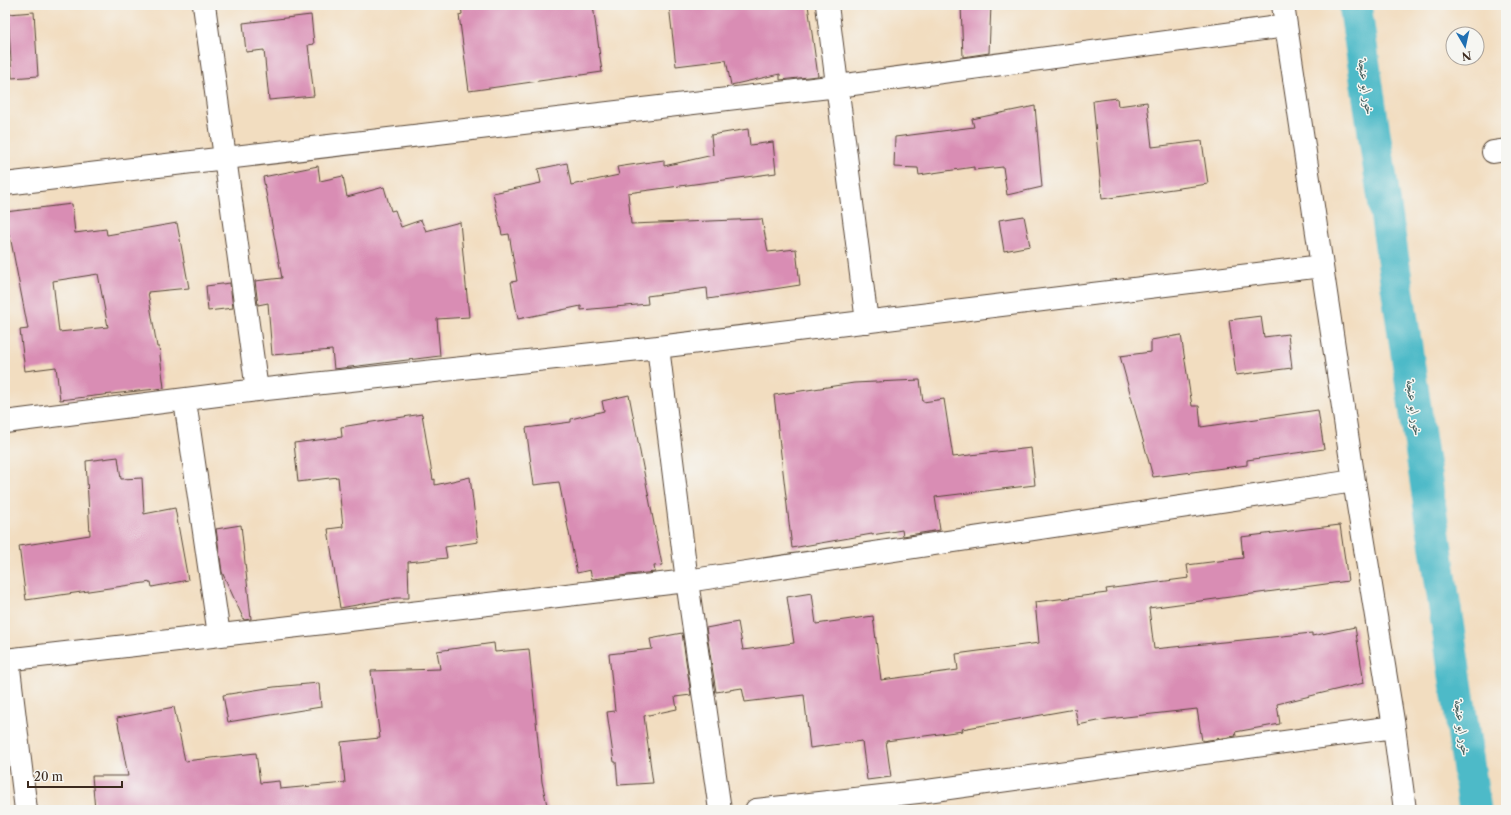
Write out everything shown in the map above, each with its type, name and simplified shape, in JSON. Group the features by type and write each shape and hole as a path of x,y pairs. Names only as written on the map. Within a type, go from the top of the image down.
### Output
{"street":[{"path":"204,5 257,390"},
{"path":"827,5 867,322"},
{"path":"5,184 838,86 1285,15 1354,481 1394,727 1405,810"},
{"path":"5,422 185,401 257,390 658,347 1322,266"},
{"path":"658,347 687,581 720,810"},
{"path":"185,401 219,635"},
{"path":"26,810 6,660 687,581 1354,481"},
{"path":"756,810 928,801 1394,727"}],"building":[{"path":"461,5 593,5 602,72 469,91 459,15 462,14"},
{"path":"669,5 808,5 818,76 780,80 780,74 731,85 726,60 676,66"},
{"path":"961,5 991,5 989,53 963,57"},
{"path":"34,12 38,76 12,78 8,14"},
{"path":"311,15 314,44 308,45 314,96 269,100 264,50 246,52 243,23"},
{"path":"1117,98 1118,106 1147,102 1152,147 1202,141 1208,184 1102,199 1093,101"},
{"path":"1035,106 1042,187 1007,195 1003,167 974,170 974,167 919,175 918,168 894,167 895,137 974,127 972,119"},
{"path":"748,129 750,145 773,142 776,173 628,193 631,224 762,219 768,252 796,249 800,285 708,299 707,288 647,296 648,304 581,310 581,306 518,319 511,282 517,281 509,234 502,235 493,193 541,183 538,169 567,163 571,185 619,175 617,167 664,160 664,166 713,155 711,135"},
{"path":"318,166 320,181 343,176 347,197 384,187 391,211 395,210 401,227 421,220 426,231 460,222 469,317 437,319 440,356 334,369 332,350 272,355 268,303 258,305 255,281 282,278 263,177"},
{"path":"72,204 75,233 106,229 107,235 177,223 189,288 148,292 157,347 159,347 164,388 60,400 56,367 25,371 20,330 28,329 10,236 5,237 5,212","holes":["98,274 108,327 59,332 53,281"]},
{"path":"1024,216 1030,246 1004,251 999,220"},
{"path":"230,283 233,308 208,311 206,286"},
{"path":"1261,316 1264,337 1288,334 1292,368 1236,375 1229,320"},
{"path":"1181,335 1192,406 1199,406 1201,427 1318,410 1324,449 1247,460 1247,465 1153,477 1120,356 1151,352 1151,340"},
{"path":"920,380 923,402 944,399 953,457 1031,448 1035,485 935,497 940,530 903,536 902,530 792,548 774,395 854,383"},
{"path":"629,395 662,565 654,566 655,572 592,579 590,570 577,573 559,482 534,485 526,428 571,422 571,419 604,411 602,401"},
{"path":"422,414 435,485 470,477 478,542 445,547 447,558 408,562 409,598 396,598 340,608 328,529 343,527 338,477 298,482 294,443 342,437 341,427"},
{"path":"118,457 121,479 142,478 144,514 175,508 188,580 152,587 151,582 26,600 19,546 90,535 86,461"},
{"path":"241,525 251,619 244,620 222,572 216,529"},
{"path":"1340,525 1348,581 1149,608 1154,649 1312,633 1312,636 1355,627 1364,683 1277,704 1280,724 1235,732 1236,736 1202,741 1197,709 1108,719 1078,725 1075,709 962,729 963,731 886,741 891,777 867,780 862,741 810,748 804,695 745,702 742,688 716,692 706,628 738,622 743,650 794,643 787,597 812,593 816,624 873,616 881,680 958,670 956,654 1039,643 1035,602 1107,593 1106,589 1189,578 1187,565 1243,558 1241,537"},
{"path":"682,633 691,695 675,697 677,709 644,716 653,783 618,785 616,762 614,762 607,712 615,711 609,654 652,649 650,639"},
{"path":"494,643 495,652 529,649 542,782 548,810 95,810 92,776 128,776 117,718 174,707 185,761 256,753 260,783 279,781 280,789 345,783 341,742 380,738 371,671 440,669 437,651"},
{"path":"319,683 321,707 228,722 223,695 274,687"}],"waterway":[{"name":"خور ابو عنجة","path":"1355,5 1475,810"}]}
